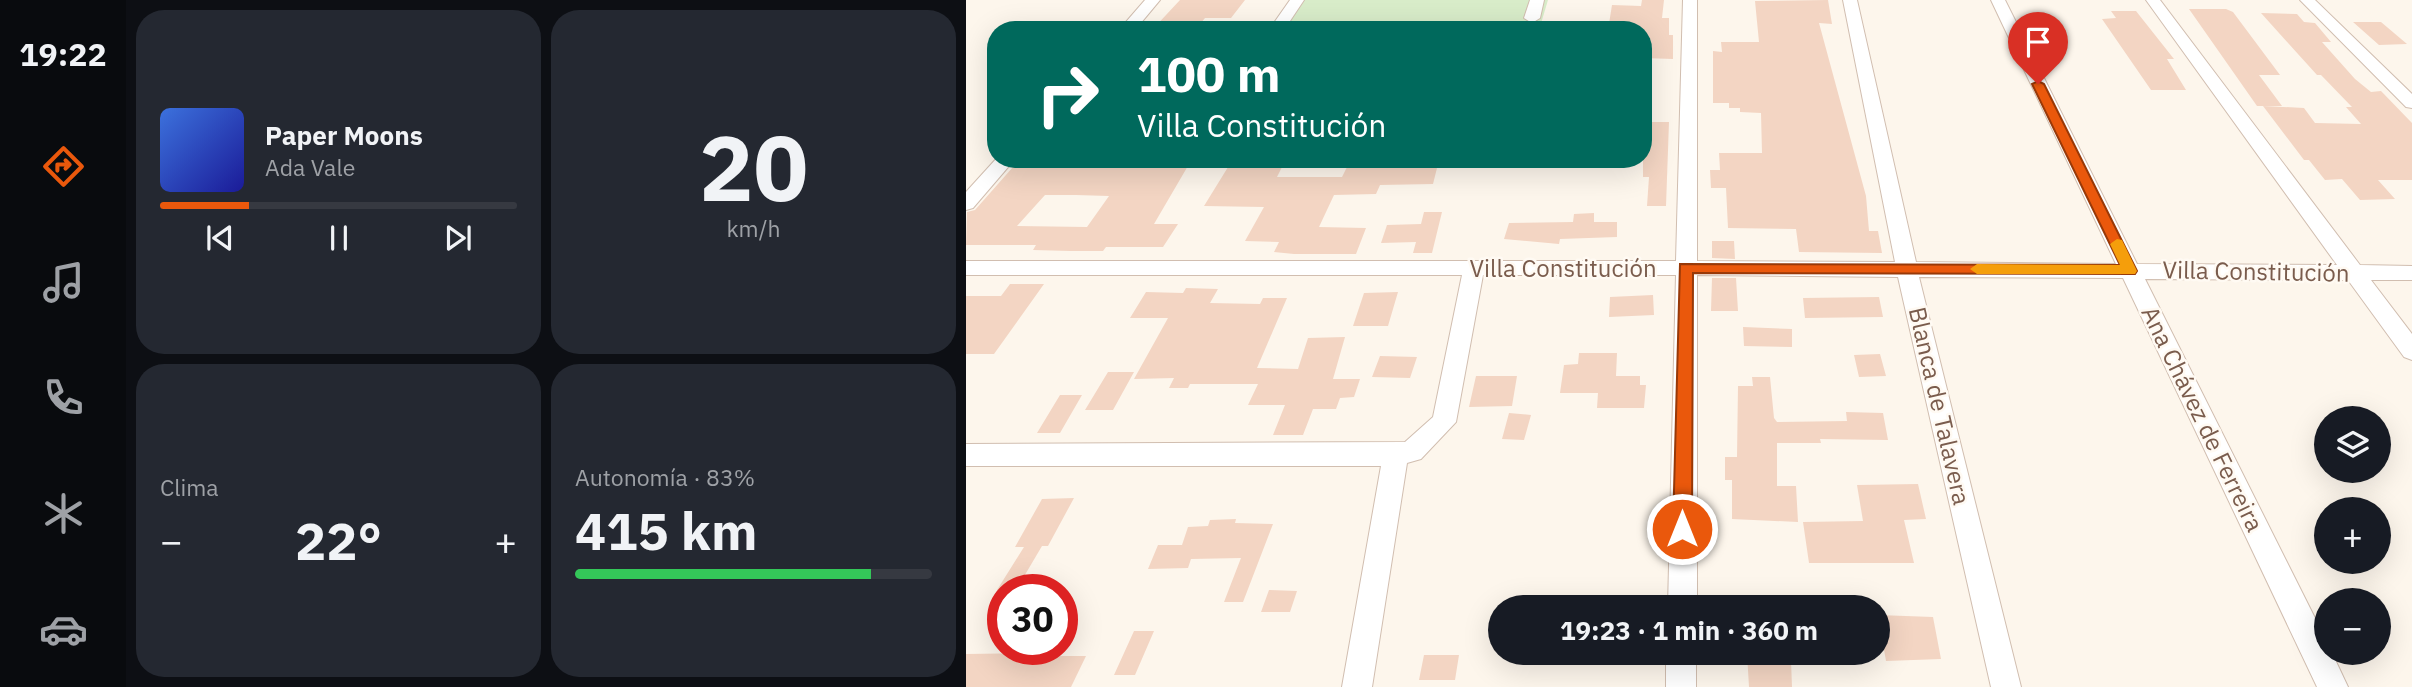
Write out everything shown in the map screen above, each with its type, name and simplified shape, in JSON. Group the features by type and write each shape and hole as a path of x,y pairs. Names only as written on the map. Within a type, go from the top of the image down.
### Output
{"street":[{"path":"1126,0 1150,2"},
{"path":"1282,21 1297,0"},
{"path":"1532,19 1537,0"},
{"path":"1682,595 1689,0"},
{"name":"Blanca de Talavera","path":"1850,0 1907,269 2006,687"},
{"name":"Ana Chávez de Ferreira","path":"1998,0 2333,687"},
{"path":"2153,0 2412,351"},
{"path":"2307,0 2412,103"},
{"path":"1134,21 1150,2"},
{"path":"966,204 998,168"},
{"name":"Villa Constitución","path":"966,268 2412,272"},
{"path":"966,455 1396,455 1412,451 1444,422 1474,269"},
{"path":"1357,687 1396,455"},
{"path":"1681,665 1681,687"}],"green space":[{"path":"1304,0 1548,0 1542,21 1289,21"}],"building":[{"path":"1180,0 1245,0 1231,18 1160,21"},
{"path":"1642,0 1664,0 1662,18 1669,18 1669,35 1673,35 1673,59 1652,58 1652,21 1609,21 1612,5 1641,6"},
{"path":"1828,0 1832,24 1819,23 1866,196 1869,231 1878,231 1882,253 1799,252 1796,229 1728,228 1726,188 1711,188 1710,170 1720,170 1719,153 1762,153 1761,113 1740,112 1740,108 1729,108 1729,103 1713,103 1713,51 1722,52 1721,42 1759,42 1755,1"},
{"path":"2189,9 2226,9 2233,12 2280,75 2259,75 2282,106 2257,106"},
{"path":"2111,11 2136,11 2174,59 2167,59 2186,90 2151,90 2102,19 2116,18"},
{"path":"2261,13 2297,14 2304,22 2315,23 2331,42 2322,42 2355,79 2371,92 2381,91 2412,123 2412,180 2378,180 2395,199 2360,200 2342,179 2325,180 2309,160 2304,160 2263,106 2304,108 2315,123 2361,124 2346,107 2352,107 2321,75 2317,75"},
{"path":"2353,22 2381,22 2407,44 2379,45"},
{"path":"1652,122 1669,122 1666,206 1647,206 1649,177 1643,177 1643,168 1652,168"},
{"path":"1012,168 1187,168 1154,224 1178,224 1163,247 1106,247 1103,251 1070,251 1033,250 1036,245 966,245 967,212 975,210","holes":["1045,195 1109,196 1087,227 1017,226"]},
{"path":"1227,168 1282,168 1277,177 1342,177 1346,168 1437,168 1433,184 1380,185 1376,194 1334,195 1319,227 1366,228 1356,254 1274,252 1279,242 1245,241 1264,207 1204,206"},
{"path":"1424,212 1442,212 1432,253 1413,253 1416,242 1381,243 1387,225 1421,224"},
{"path":"1594,213 1594,222 1617,222 1617,237 1560,239 1559,244 1504,239 1509,223 1573,222 1574,214"},
{"path":"1712,241 1734,241 1735,259 1712,258"},
{"path":"1712,278 1736,278 1738,311 1711,311"},
{"path":"1010,284 1044,284 994,354 966,354 966,296 1001,296"},
{"path":"1186,288 1218,289 1210,303 1260,304 1263,298 1287,298 1257,368 1298,369 1308,338 1345,337 1333,379 1360,379 1354,397 1340,398 1336,409 1313,409 1303,435 1273,435 1285,405 1248,405 1258,384 1190,384 1188,388 1169,388 1174,378 1134,379 1168,318 1130,318 1146,292 1183,293"},
{"path":"1398,292 1388,326 1353,326 1364,293"},
{"path":"1653,295 1654,315 1609,317 1610,297"},
{"path":"1879,297 1883,317 1805,318 1803,298"},
{"path":"1743,327 1792,329 1792,347 1744,346"},
{"path":"1579,353 1617,353 1616,376 1640,376 1640,385 1646,385 1644,408 1597,408 1598,393 1560,393 1564,365 1578,364"},
{"path":"1880,354 1886,376 1859,377 1854,355"},
{"path":"1380,356 1417,357 1410,378 1372,377"},
{"path":"1108,372 1134,372 1113,410 1085,410"},
{"path":"1476,376 1517,376 1512,406 1469,407"},
{"path":"1752,377 1770,377 1774,418 1777,422 1847,421 1846,412 1883,413 1888,440 1820,439 1821,443 1777,443 1777,486 1796,486 1798,522 1732,519 1732,480 1725,480 1725,457 1737,457 1738,386 1753,386"},
{"path":"1060,395 1082,395 1060,433 1037,433"},
{"path":"1509,413 1531,415 1524,440 1502,439"},
{"path":"1918,484 1926,519 1904,520 1914,563 1809,563 1803,522 1863,521 1857,485"},
{"path":"1074,498 1048,546 1042,546 1025,574 1007,574 1024,547 1015,547 1042,499"},
{"path":"1236,519 1235,523 1273,524 1243,602 1224,602 1241,558 1191,559 1188,568 1148,569 1158,545 1182,545 1188,527 1208,526 1210,520"},
{"path":"1269,590 1297,591 1290,612 1261,612"},
{"path":"1890,615 1933,617 1941,659 1890,661"},
{"path":"1134,631 1154,631 1135,675 1114,675"},
{"path":"966,654 987,654 987,665 1078,665 1078,656 1086,656 1071,687 966,687"},
{"path":"1424,655 1459,655 1455,680 1419,680"},
{"path":"1748,665 1791,665 1792,687 1749,687"}],"slow traffic":[{"path":"1977,269 2130,271 2117,244"}],"route":[{"path":"1682,529 1685,268 2130,271 2038,84"}]}
